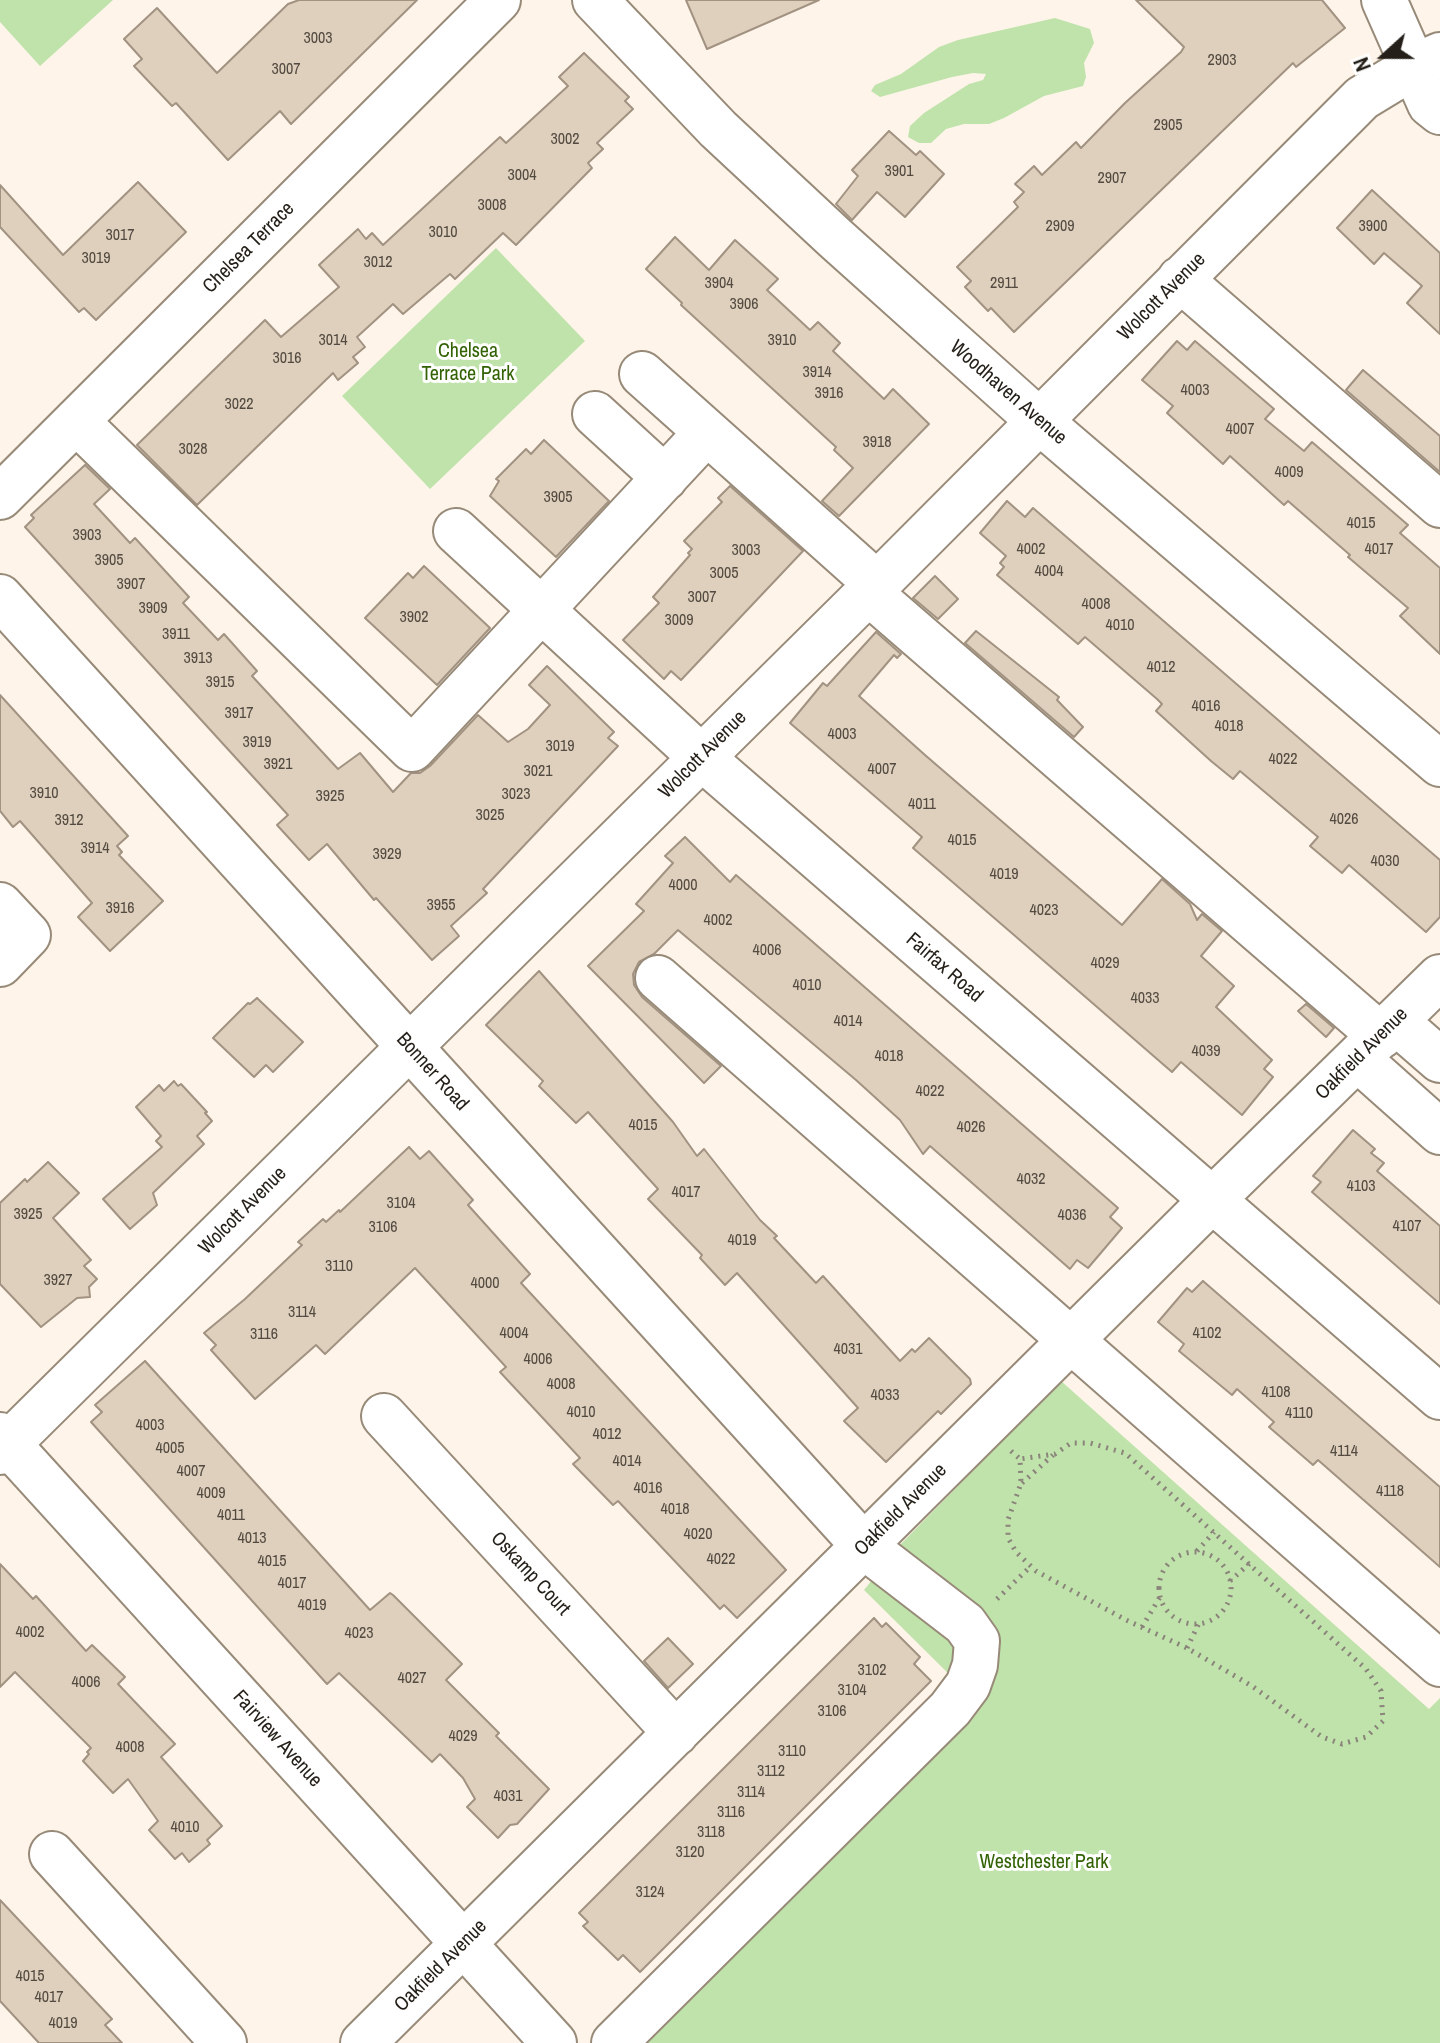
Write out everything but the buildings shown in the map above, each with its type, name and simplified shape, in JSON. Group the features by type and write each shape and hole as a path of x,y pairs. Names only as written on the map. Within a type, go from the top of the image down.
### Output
{"street":[{"name":"Chelsea Terrace","path":"0,497 498,0"},
{"name":"Woodhaven Avenue","path":"595,0 718,129 846,249 1038,420 1440,764"},
{"path":"1384,0 1427,61 1430,104 1440,112"},
{"name":"Wolcott Avenue","path":"3,1444 873,588 1362,98 1427,61"},
{"path":"1180,279 1440,505"},
{"path":"642,374 873,588 1378,1039 1440,1132"},
{"path":"595,414 665,478"},
{"path":"76,421 412,749 707,432"},
{"name":"Fairfax Road","path":"456,531 701,757 1440,1397"},
{"name":"Bonner Road","path":"0,597 865,1547 965,1624 977,1641 975,1665 968,1685 950,1709 614,2043"},
{"path":"0,905 28,935 0,964"},
{"name":"Oakfield Avenue","path":"363,2043 1440,977"},
{"path":"658,978 1440,1664"},
{"path":"1378,1039 1440,1060"},
{"name":"Oskamp Court","path":"384,1416 676,1733"},
{"name":"Fairview Avenue","path":"3,1444 554,2043"},
{"path":"52,1854 224,2043"}],"path":[{"path":"1009,1449 1020,1459 1021,1483 1008,1520 1008,1538 1016,1552 1036,1571 1187,1648 1252,1686 1322,1737 1342,1744 1366,1737 1383,1721 1381,1691 1366,1669 1125,1453 1090,1443 1071,1443 1021,1483"},
{"path":"1020,1459 1055,1454"},
{"path":"1196,1552 1214,1531"},
{"path":"1196,1552 1215,1558 1224,1567 1230,1582 1228,1600 1223,1610 1199,1623 1182,1621 1172,1615 1164,1607 1160,1596 1162,1572 1179,1555 1196,1552"},
{"path":"1230,1582 1250,1563"},
{"path":"997,1599 1031,1566"},
{"path":"1142,1627 1160,1596"},
{"path":"1187,1648 1199,1623"}],"green space":[{"path":"0,0 113,0 40,66 0,22"},
{"path":"1055,18 1090,29 1094,43 1084,63 1086,77 1083,86 1044,96 989,124 964,124 946,129 931,143 919,143 908,137 910,126 924,113 969,84 983,80 986,74 952,77 880,97 871,91 875,85 901,74 939,47"},
{"name":"Chelsea Terrace Park","path":"496,248 585,341 430,489 342,396"},
{"name":"Westchester Park","path":"1061,1381 1429,1709 1440,1698 1440,2043 610,2043 962,1687 864,1590 900,1545"}]}
